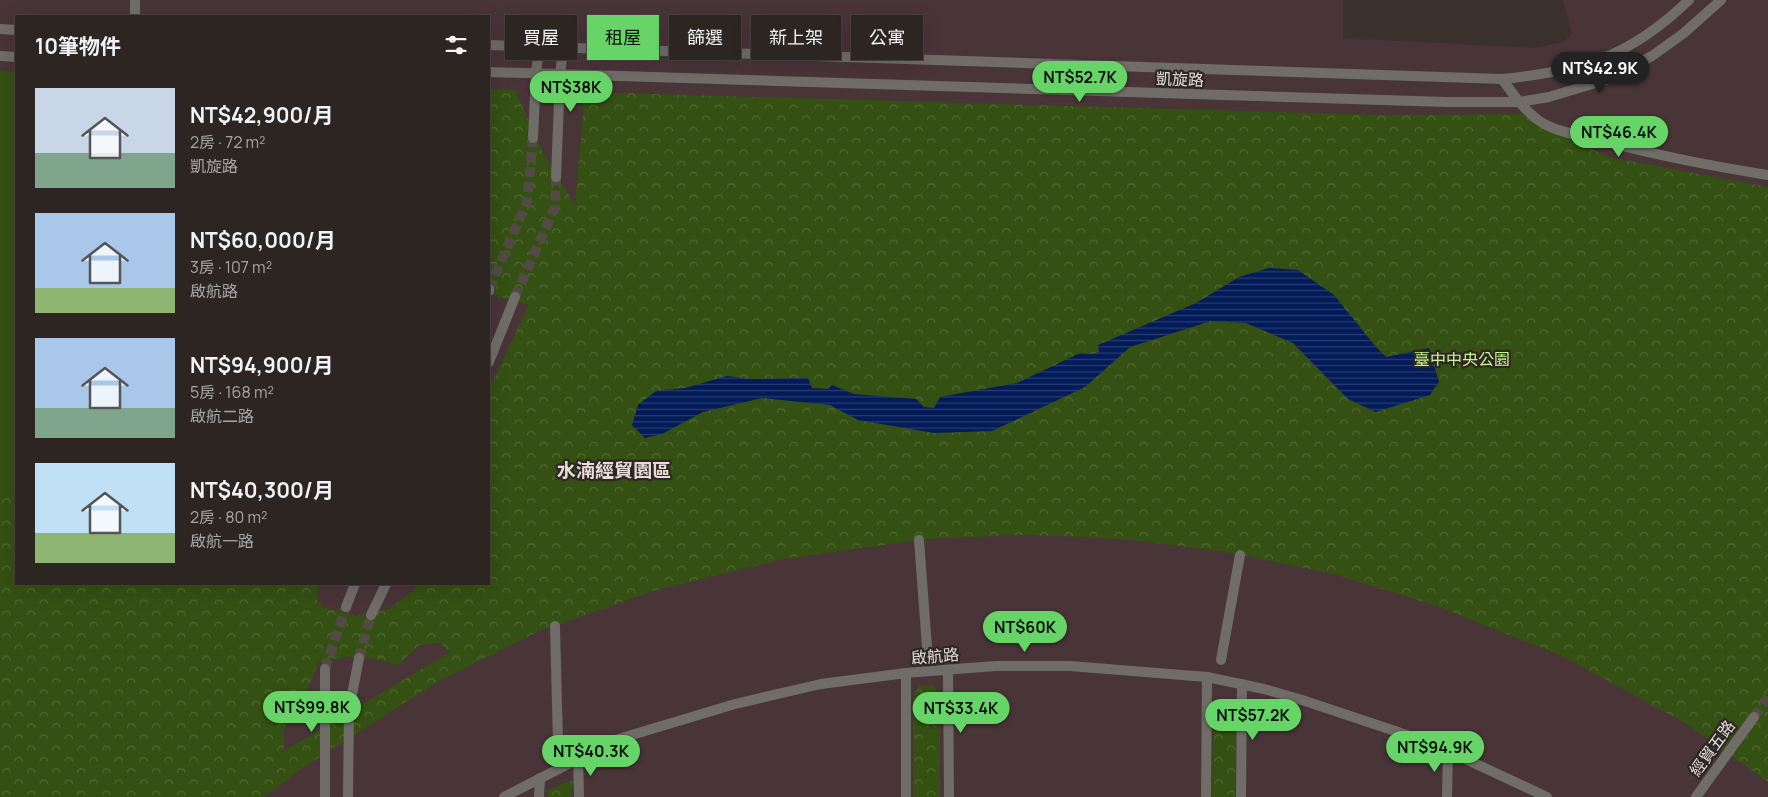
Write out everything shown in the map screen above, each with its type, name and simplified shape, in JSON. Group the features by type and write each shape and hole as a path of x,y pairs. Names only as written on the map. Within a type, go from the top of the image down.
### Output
{"street":[{"path":"135,15 136,0"},
{"name":"凱旋路","path":"577,47 1502,80 1541,76 1584,66 1610,57 1640,41 1667,21 1689,0"},
{"name":"凱旋路","path":"490,72 1447,102 1519,102 1549,97 1612,78 1652,56 1684,33 1721,0"},
{"path":"0,29 15,30"},
{"name":"凱旋路","path":"490,45 505,46"},
{"path":"0,56 15,57"},
{"path":"533,138 538,60"},
{"path":"556,177 562,60"},
{"path":"1502,80 1519,102 1538,120 1576,134 1673,158 1768,174"},
{"path":"490,360 515,297"},
{"path":"919,540 927,647"},
{"path":"1221,660 1240,555"},
{"path":"346,607 355,585"},
{"path":"371,615 386,585"},
{"path":"555,626 558,743"},
{"path":"348,797 349,710 359,658"},
{"name":"啟航路","path":"504,797 615,740 735,704 821,684 906,673 996,666 1070,666 1207,677 1302,700 1448,750 1547,797"},
{"path":"324,669 325,797"},
{"path":"948,671 949,797"},
{"path":"906,673 906,797"},
{"path":"1206,797 1207,677"},
{"path":"1241,797 1242,684"},
{"name":"經貿五路","path":"1696,797 1754,716"},
{"path":"1447,797 1448,750"},
{"path":"578,758 578,797"},
{"path":"540,778 540,797"}],"shaded area":[{"name":"臺中中央公園","path":"0,0 1343,0 1343,38 1535,48 1565,41 1572,33 1563,0 1768,0 1768,797 0,797"},
{"path":"1269,268 1298,270 1334,295 1386,357 1429,348 1439,382 1430,395 1376,412 1348,399 1293,343 1246,323 1211,321 1130,347 1085,387 992,431 934,433 858,420 830,405 762,398 703,412 662,434 645,438 632,425 638,405 656,391 685,388 727,376 750,379 808,378 812,388 827,389 832,385 854,394 916,399 924,407 934,408 940,397 1017,383 1080,353 1092,354 1099,352 1098,345 1196,303 1239,277"}],"green space":[{"path":"0,71 15,72 15,487 0,496"},
{"name":"臺中中央公園","path":"490,89 515,90 543,153 575,205 585,92 1386,115 1523,114 1608,157 1768,187 1768,782 1687,724 1562,656 1434,605 1334,574 1226,552 1132,540 1018,535 928,539 783,559 653,591 539,631 437,682 301,769 264,797 0,797 0,496 15,487 15,585 319,585 317,600 323,607 356,616 389,609 414,590 416,585 490,585 490,387 529,305 490,294","holes":["440,643 450,652 284,751 284,728 298,716 318,663 345,657 376,659 398,665 419,645"]},
{"path":"933,685 940,697 940,797 913,797 913,697 919,686"},
{"path":"1218,712 1231,712 1236,719 1235,797 1212,797 1213,719"},
{"path":"573,780 572,797 548,797 548,790"}],"tunnel":[{"path":"490,287 527,202 533,138"},
{"path":"515,297 555,207 556,177"},
{"path":"325,669 346,607"},
{"path":"359,658 371,615"},
{"path":"1754,717 1768,697"}],"district":[{"name":"水湳經貿園區","path":"614,470"}]}
